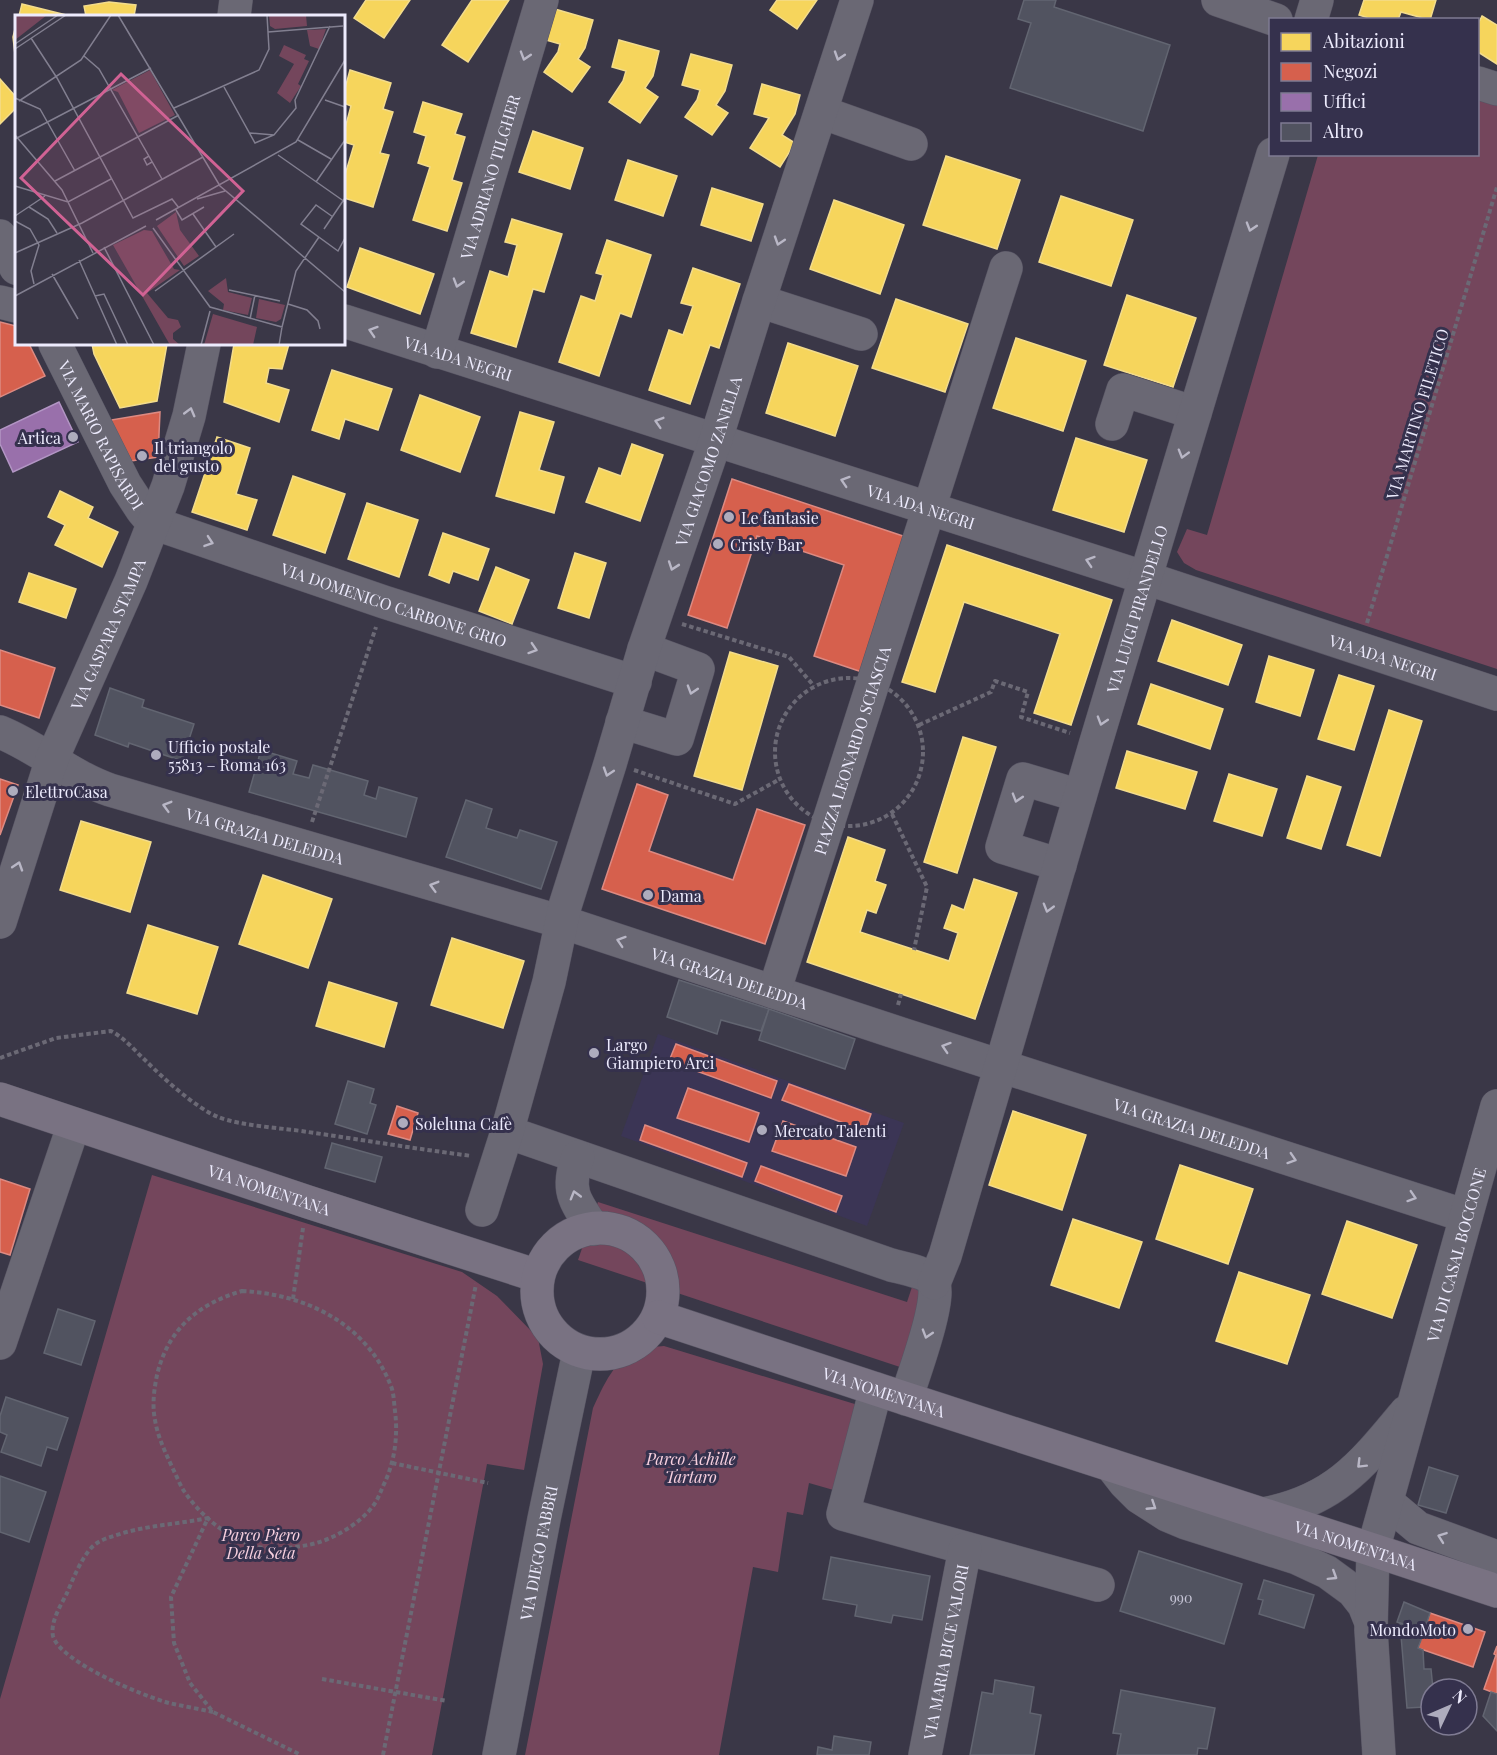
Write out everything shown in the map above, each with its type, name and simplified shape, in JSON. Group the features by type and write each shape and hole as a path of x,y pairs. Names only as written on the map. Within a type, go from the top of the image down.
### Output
{"main road":[{"name":"VIA NOMENTANA","path":"0,1099 538,1276"},
{"path":"594,1229 609,1229 637,1240 657,1264 662,1278 663,1293 658,1317 646,1335 621,1351 606,1354 579,1352 563,1343 543,1320 538,1305 538,1276 544,1261 565,1239 579,1232 594,1229"},
{"name":"VIA NOMENTANA","path":"658,1317 1497,1591"}],"street":[{"path":"234,15 236,0"},
{"name":"VIA ADRIANO TILGHER","path":"437,352 542,0"},
{"name":"VIA GIACOMO ZANELLA","path":"562,922 644,649 716,440 857,0"},
{"path":"1218,0 1270,18"},
{"path":"1312,18 1317,0"},
{"path":"1479,83 1497,89"},
{"path":"821,112 911,144"},
{"name":"VIA LUIGI PIRANDELLO","path":"891,1394 931,1318 936,1287 934,1283 945,1256 1096,742 1272,156"},
{"path":"0,236 15,266"},
{"name":"PIAZZA LEONARDO SCIASCIA","path":"774,992 1006,268"},
{"path":"759,301 861,334"},
{"path":"0,302 15,306"},
{"name":"VIA ADA NEGRI","path":"345,321 1146,578 1496,694"},
{"name":"VIA MARIO RAPISARDI","path":"56,345 125,484 153,523"},
{"name":"VIA GASPARA STAMPA","path":"0,922 52,759 131,580 168,486 189,416 204,345"},
{"path":"1112,424 1123,390 1195,413"},
{"name":"VIA DOMENICO CARBONE GRIO","path":"153,523 384,602 635,682"},
{"path":"622,722 677,739 698,669 644,649"},
{"name":"VIA GRAZIA DELEDDA","path":"0,732 27,744 83,779 104,788 562,922 1466,1216"},
{"path":"1060,865 1002,847 1023,778 1080,796"},
{"path":"482,1210 503,1145 549,982 562,922"},
{"name":"VIA DI CASAL BOCCONE","path":"1379,1755 1370,1620 1373,1550 1497,1106"},
{"path":"0,1343 74,1124"},
{"path":"503,1145 578,1157 926,1276 934,1283"},
{"path":"578,1157 572,1173 572,1192 579,1208 594,1229"},
{"name":"VIA DIEGO FABBRI","path":"499,1755 544,1519 579,1352"},
{"name":"VIA MARIA BICE VALORI","path":"891,1394 843,1514 1098,1585"},
{"name":"VIA DI CASAL BOCCONE","path":"1263,1514 1300,1504 1344,1480 1374,1452 1413,1404"},
{"name":"VIA NOMENTANA","path":"1111,1465 1139,1497 1167,1515 1297,1558 1327,1572 1353,1591 1364,1605 1370,1620"},
{"name":"VIA NOMENTANA","path":"1387,1502 1418,1528 1497,1557"},
{"name":"VIA MARIA BICE VALORI","path":"925,1755 965,1549"}],"path":[{"name":"VIA MARTINO FILETICO","path":"1359,649 1497,187"},
{"path":"304,846 384,602"},
{"path":"656,615 789,657 814,686"},
{"path":"919,725 991,692 995,681 1028,692 1021,717 1096,742"},
{"path":"611,762 735,804 780,779"},
{"path":"892,814 927,887 914,950"},
{"path":"0,1058 56,1038 111,1031 119,1035 156,1071 194,1102 218,1117 243,1123 415,1149 503,1145"},
{"path":"293,1299 308,1202"},
{"path":"383,1755 477,1277"},
{"path":"242,1291 293,1299 322,1310 347,1326 374,1353 392,1390 397,1431 392,1463 373,1507 349,1529 317,1543 283,1549 255,1546 225,1533 207,1518 184,1491 164,1449 155,1419 153,1391 166,1346 177,1330 207,1305 242,1291"},
{"path":"392,1463 488,1483"},
{"path":"207,1518 171,1597 174,1643 190,1683 213,1712"},
{"path":"207,1518 147,1526 96,1544 87,1552 53,1625 56,1642 73,1659 128,1689 169,1702 213,1712 301,1755"},
{"path":"322,1679 447,1701"}],"shaded area":[{"name":"Mercato Talenti","path":"658,1034 904,1123 867,1226 621,1136"}],"green space":[{"path":"1479,97 1497,103 1497,669 1196,570 1184,563 1177,552 1187,529 1207,535 1318,156 1479,156"},
{"name":"Parco Piero Della Seta","path":"152,1175 462,1272 497,1296 538,1338 543,1364 524,1470 487,1464 432,1755 0,1755 0,1699"},
{"path":"598,1202 907,1302 912,1287 927,1290 906,1369 578,1260"},
{"name":"Parco Achille Tartaro","path":"664,1346 858,1405 837,1491 809,1483 803,1515 787,1512 778,1572 753,1567 719,1755 525,1755 593,1408 611,1374 624,1359 640,1349"}],"building: Abitazioni":[{"path":"366,0 410,0 384,38 354,18"},
{"path":"472,0 509,0 468,62 442,45"},
{"path":"777,0 817,0 797,29 770,10"},
{"path":"1364,0 1436,0 1431,18 1401,12 1399,18 1369,18 1359,15"},
{"path":"109,2 136,5 134,15 86,15 84,6"},
{"path":"22,4 66,15 19,15"},
{"path":"548,7 593,20 585,48 578,59 590,67 572,92 544,72 558,52 560,44 539,38"},
{"path":"1482,16 1497,25 1497,64 1479,53 1479,22"},
{"path":"15,29 15,54 13,37"},
{"path":"619,40 659,51 653,76 645,88 658,97 640,123 609,102 623,81 626,71 612,67"},
{"path":"691,54 732,65 725,91 716,105 728,113 712,135 685,117 697,100 700,90 682,85"},
{"path":"350,70 391,83 383,109 393,112 380,153 389,155 373,207 345,198 345,175 354,145 345,142 345,128 351,106 345,103 345,88"},
{"path":"0,79 15,96 15,109 0,124"},
{"path":"762,84 800,95 795,114 782,135 795,143 780,167 750,148 769,118 754,114"},
{"path":"423,102 462,114 455,134 465,137 452,180 462,183 447,231 413,220 430,167 418,163 426,136 414,132"},
{"path":"533,131 583,148 570,189 519,172"},
{"path":"946,156 1020,180 997,249 923,225"},
{"path":"628,160 677,176 663,216 615,200"},
{"path":"712,188 763,204 751,241 701,225"},
{"path":"1061,196 1133,220 1111,286 1039,262"},
{"path":"834,200 904,225 880,294 810,269"},
{"path":"512,219 562,234 544,292 533,289 516,347 471,333 490,271 508,277 517,245 505,242"},
{"path":"607,240 651,255 631,317 620,313 599,376 559,362 581,296 595,301 603,275 596,273"},
{"path":"360,248 434,274 420,314 347,287"},
{"path":"693,268 740,284 719,348 710,345 690,404 649,390 669,330 683,335 693,306 681,303"},
{"path":"1127,295 1196,318 1173,387 1104,365"},
{"path":"896,299 968,324 945,392 872,368"},
{"path":"1016,338 1086,361 1063,431 993,408"},
{"path":"788,343 858,366 835,436 766,413"},
{"path":"92,345 167,345 157,401 120,408 94,354"},
{"path":"234,345 289,345 282,369 269,368 266,383 289,390 279,422 224,402"},
{"path":"332,370 392,389 378,430 345,419 339,439 312,430"},
{"path":"420,395 480,417 460,472 401,450"},
{"path":"520,412 554,422 539,470 564,477 554,513 496,496"},
{"path":"217,437 250,448 236,494 257,500 247,530 192,512"},
{"path":"1076,438 1147,460 1124,532 1053,510"},
{"path":"632,444 663,455 640,521 586,502 599,468 621,476"},
{"path":"293,476 345,494 325,553 273,535"},
{"path":"60,491 93,507 88,518 118,532 102,567 55,545 65,525 48,517"},
{"path":"367,503 418,520 399,577 348,559"},
{"path":"443,533 489,549 478,580 453,571 449,583 429,575"},
{"path":"947,545 1112,600 1071,725 1034,713 1060,634 964,602 935,692 902,682"},
{"path":"575,553 606,563 589,618 558,608"},
{"path":"496,567 529,580 512,624 479,611"},
{"path":"29,573 76,589 66,618 19,602"},
{"path":"1172,620 1242,645 1228,685 1158,661"},
{"path":"730,652 778,666 742,790 694,776"},
{"path":"1269,656 1314,670 1300,716 1256,702"},
{"path":"1339,675 1374,686 1354,750 1318,739"},
{"path":"1151,684 1223,709 1210,749 1138,724"},
{"path":"1389,710 1422,721 1380,856 1347,845"},
{"path":"963,737 996,747 957,873 924,862"},
{"path":"1127,751 1197,772 1185,809 1116,788"},
{"path":"1229,774 1277,789 1262,836 1214,821"},
{"path":"1307,776 1341,787 1321,849 1287,838"},
{"path":"81,821 151,842 130,912 60,890"},
{"path":"848,837 885,850 875,881 886,885 876,913 867,910 860,932 949,961 958,933 944,928 952,905 964,910 974,879 1017,893 975,1019 807,962"},
{"path":"263,875 332,899 308,968 239,944"},
{"path":"148,925 218,947 197,1014 127,993"},
{"path":"452,938 524,961 503,1028 431,1005"},
{"path":"329,982 397,1003 384,1047 316,1026"},
{"path":"1013,1111 1086,1135 1062,1210 989,1185"},
{"path":"1180,1165 1253,1189 1228,1264 1156,1239"},
{"path":"1073,1219 1142,1242 1119,1308 1051,1285"},
{"path":"1347,1221 1417,1245 1392,1318 1322,1294"},
{"path":"1239,1272 1310,1295 1287,1364 1216,1341"}],"building: Negozi":[{"path":"0,322 15,326 15,345 30,345 45,376 0,397"},
{"path":"160,412 158,457 131,461 111,420"},
{"path":"732,479 906,537 862,672 814,656 844,565 757,536 727,628 688,615"},
{"path":"0,650 55,668 39,718 0,705"},
{"path":"0,779 18,785 0,835"},
{"path":"637,784 668,795 649,851 733,880 757,809 805,825 765,944 602,889"},
{"path":"676,1044 777,1081 771,1098 669,1061"},
{"path":"789,1084 871,1114 865,1131 782,1100"},
{"path":"688,1088 759,1113 749,1142 677,1118"},
{"name":"Soleluna Cafè","path":"397,1106 418,1113 410,1140 388,1134"},
{"path":"783,1121 856,1147 846,1176 772,1151"},
{"path":"645,1125 747,1163 742,1177 640,1140"},
{"path":"761,1166 842,1196 836,1212 755,1181"},
{"path":"0,1179 30,1189 10,1255 0,1252"},
{"path":"1430,1613 1485,1632 1473,1667 1418,1648"},
{"path":"1497,1646 1497,1694 1484,1689"}],"building: Uffici":[{"path":"59,402 78,442 13,472 0,444 0,430"}],"building: Altro":[{"path":"1024,0 1056,0 1054,7 1170,45 1143,131 1010,88 1031,23 1018,19"},
{"path":"110,688 144,700 142,707 194,724 182,761 129,743 128,747 95,735"},
{"path":"261,750 297,761 293,774 309,778 313,765 368,781 364,795 376,799 379,787 417,798 406,837 249,792"},
{"path":"466,800 492,809 486,828 517,838 520,830 557,842 541,889 446,857"},
{"path":"679,980 769,1009 761,1031 721,1020 717,1034 667,1017"},
{"path":"769,1009 855,1039 845,1069 759,1040"},
{"path":"348,1081 374,1089 370,1103 376,1105 367,1134 335,1124"},
{"path":"332,1143 382,1157 375,1182 325,1168"},
{"path":"58,1309 95,1321 81,1365 44,1353"},
{"path":"6,1397 68,1418 57,1450 47,1447 41,1466 1,1452 7,1435 0,1432 0,1416"},
{"path":"1429,1467 1458,1476 1446,1513 1418,1505"},
{"path":"0,1476 46,1492 29,1542 0,1532"},
{"path":"1139,1551 1242,1584 1224,1644 1120,1611"},
{"path":"831,1557 930,1576 922,1620 893,1615 891,1623 855,1616 857,1605 823,1599"},
{"path":"1264,1580 1314,1595 1304,1628 1259,1614 1263,1600 1258,1599"},
{"path":"1404,1602 1430,1613 1424,1632 1397,1622"},
{"path":"1400,1623 1424,1632 1418,1648 1423,1650 1424,1669 1431,1669 1432,1677 1419,1677 1419,1707 1407,1708"},
{"path":"995,1680 1034,1687 1030,1713 1041,1715 1034,1755 970,1755 982,1692 993,1694"},
{"path":"1121,1690 1215,1708 1207,1749 1198,1748 1197,1755 1117,1755 1121,1734 1113,1733"},
{"path":"1491,1692 1497,1694 1497,1731 1483,1716"},
{"path":"834,1736 871,1742 869,1755 817,1755 818,1747 832,1750"}],"place":[{"name":"Artica","path":"73,437"},
{"name":"Il triangolo del gusto","path":"142,456"},
{"name":"Le fantasie","path":"729,517"},
{"name":"Cristy Bar","path":"718,544"},
{"name":"Ufficio postale 55813 – Roma 163","path":"156,755"},
{"name":"ElettroCasa","path":"13,791"},
{"name":"Dama","path":"648,895"},
{"name":"Largo Giampiero Arci","path":"594,1053"},
{"name":"Soleluna Cafè","path":"403,1123"},
{"name":"Mercato Talenti","path":"762,1130"},
{"name":"MondoMoto","path":"1468,1629"}]}
